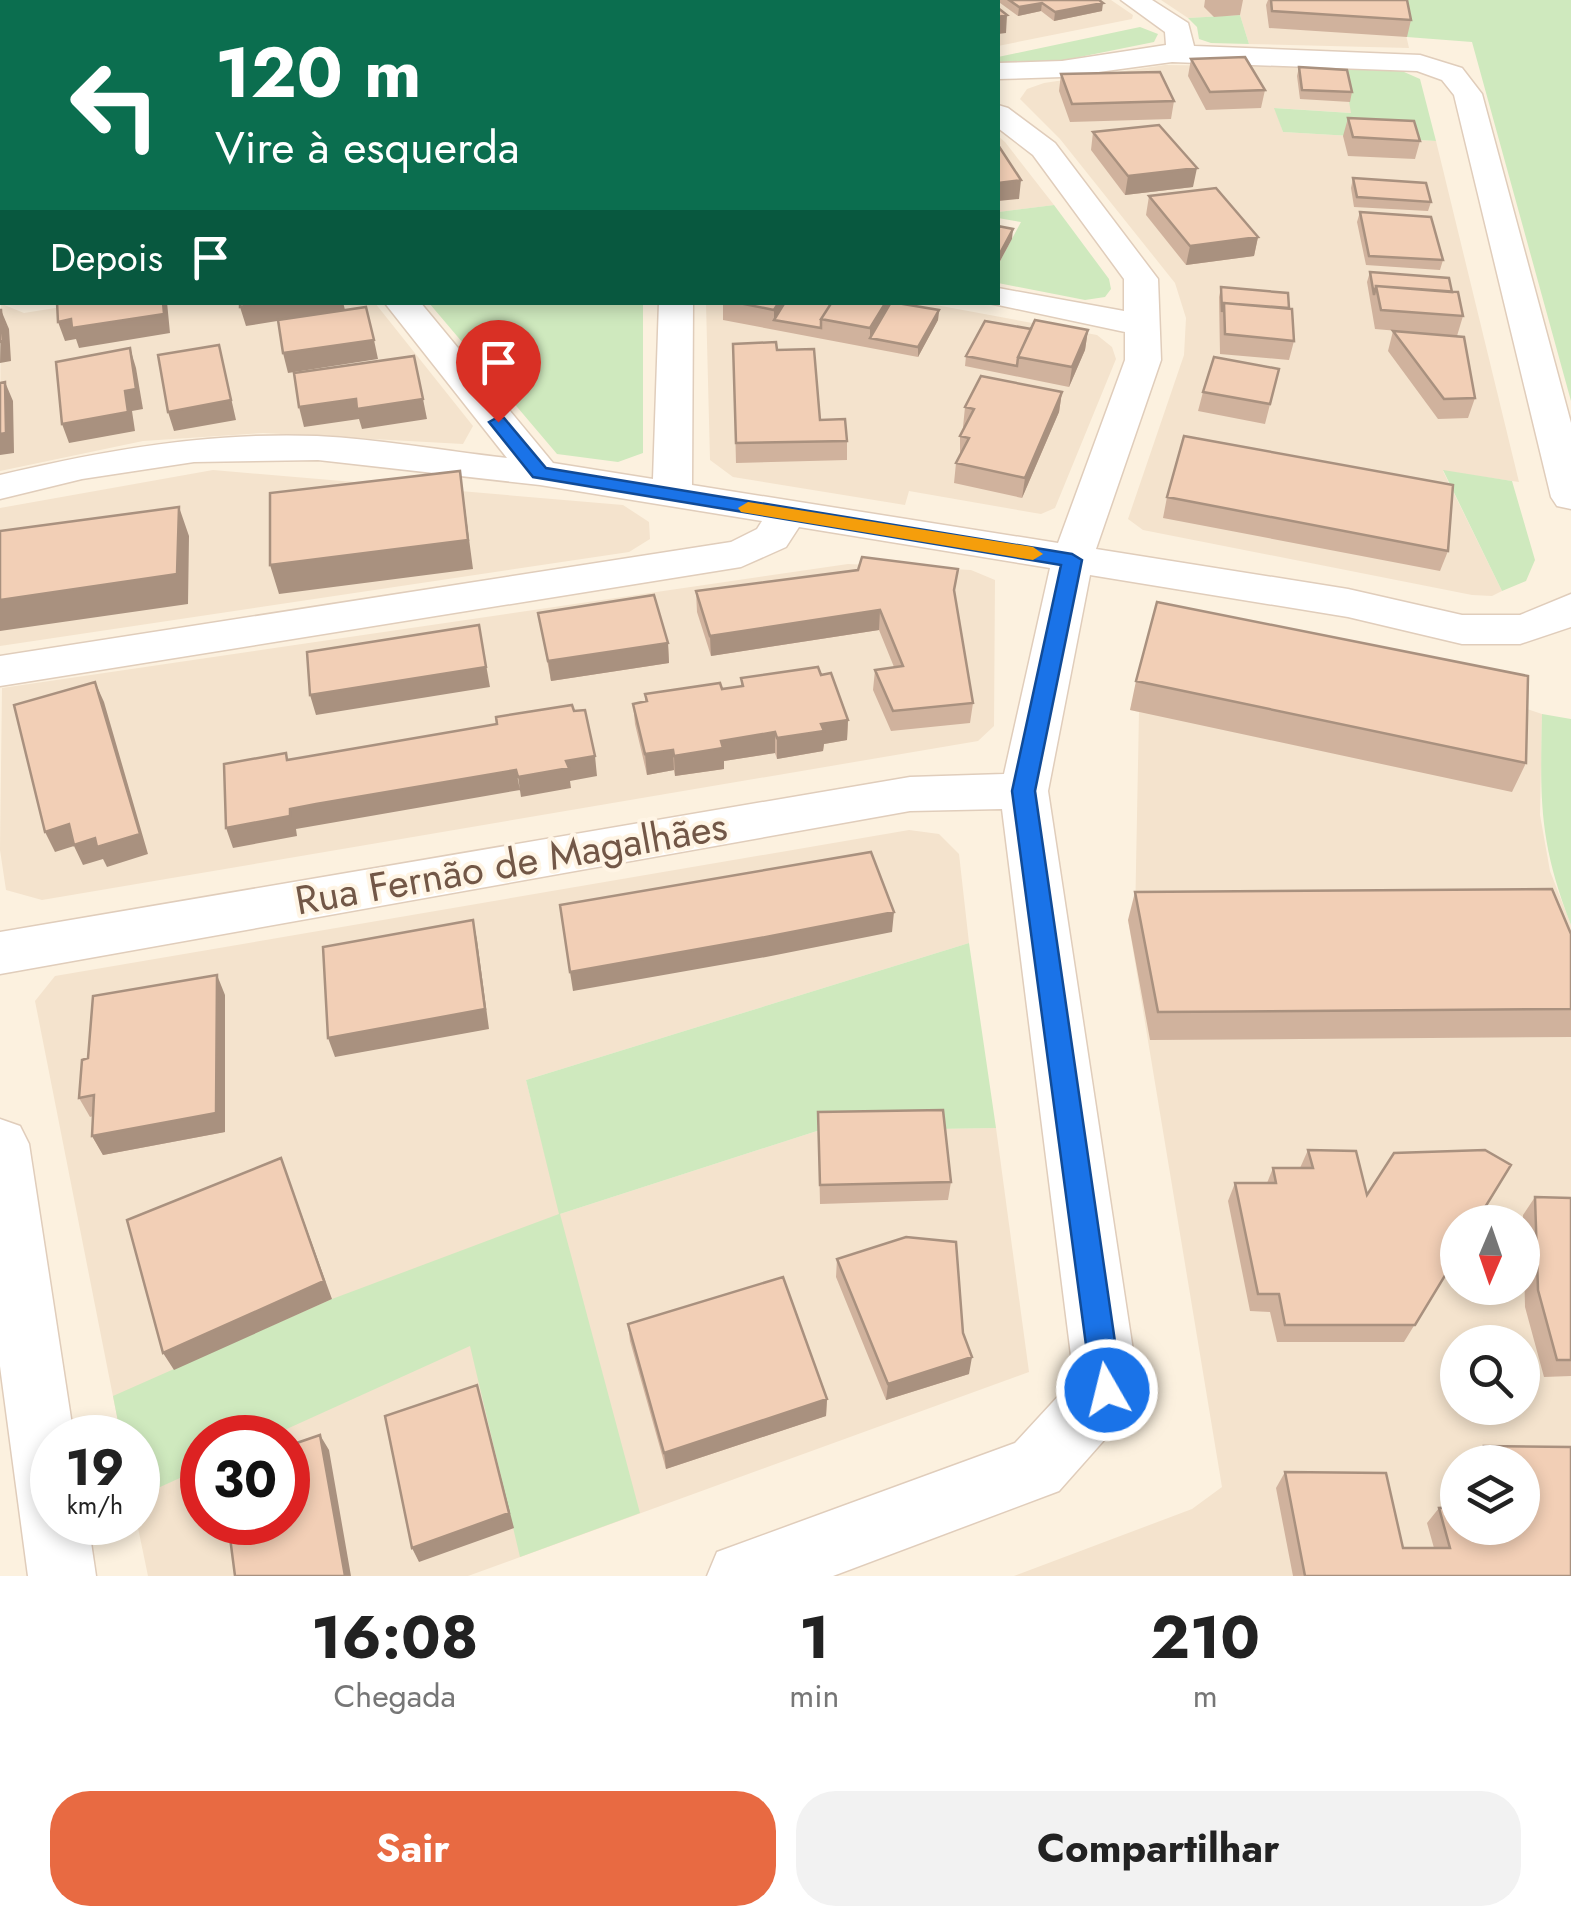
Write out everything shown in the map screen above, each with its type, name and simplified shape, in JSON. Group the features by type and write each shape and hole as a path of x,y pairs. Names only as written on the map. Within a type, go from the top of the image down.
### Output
{"street":[{"path":"1134,0 1178,29 1180,48 1172,54"},
{"path":"1000,71 1062,69 1172,54 1420,63 1452,74 1468,94 1571,498"},
{"path":"741,1576 1036,1468 1107,1390 1024,791 1072,560 1143,360 1141,280 1044,149 1000,116"},
{"path":"1000,298 1144,325"},
{"path":"402,305 540,473"},
{"path":"672,496 676,305"},
{"path":"0,487 82,467 194,450 318,448 540,473 1348,603 1435,625 1512,633 1561,616 1571,608"},
{"path":"0,671 741,554 772,538 787,514"},
{"name":"Rua Fernão de Magalhães","path":"0,953 910,794 1024,791"},
{"path":"0,1144 39,1415"},
{"path":"57,1545 62,1576"}],"shaded area":[{"path":"1000,0 1111,0 1133,15 1132,19 1000,46"},
{"path":"1161,0 1398,0 1409,48 1249,44 1240,15 1188,18"},
{"path":"1165,65 1343,67 1352,113 1275,108 1283,132 1436,141 1519,482 1443,471 1502,591 1492,596 1472,595 1143,530 1128,519 1184,355 1186,318 1175,283 1060,139 1020,99 1027,89 1044,83"},
{"path":"1000,138 1005,142 1054,205 1000,212"},
{"path":"1,305 24,313 74,305 377,305 473,426 463,444 263,433 143,441 0,471"},
{"path":"706,305 936,305 1097,335 1112,347 1116,359 1055,508 1041,514 909,491 905,505 733,477 710,460"},
{"path":"213,470 623,505 649,522 650,539 629,552 0,646 0,508"},
{"path":"848,564 971,570 995,580 994,726 978,741 42,900 6,890 0,850 2,688"},
{"path":"1151,631 1515,705 1542,714 1540,815 1550,871 1571,925 1571,1576 1014,1576 1192,1509 1222,1487 1128,920 1135,920 1139,712 1130,710"},
{"path":"909,830 939,834 959,854 969,943 526,1080 560,1214 817,1131 996,1128 1029,1372 468,1576 148,1576 142,1545 160,1545 160,1415 117,1415 35,1001 55,976"}],"green space":[{"path":"1398,0 1571,0 1571,401 1472,42 1407,37"},
{"path":"1240,15 1249,44 1199,39 1197,27 1188,18"},
{"path":"1140,27 1158,34 1154,42 1050,63 1000,63 1000,57"},
{"path":"1343,67 1395,68 1420,79 1436,141 1283,132 1274,108 1351,113"},
{"path":"1054,205 1109,279 1111,289 1105,297 1085,300 1000,283 1000,261 1021,222 1000,218 1000,212"},
{"path":"431,305 643,305 643,453 618,462 557,454"},
{"path":"1443,470 1512,481 1535,560 1526,581 1502,591"},
{"path":"1542,714 1571,719 1571,925 1547,845 1541,772"},
{"path":"969,943 996,1128 817,1131 560,1214 640,1513 520,1557 470,1346 310,1418 310,1415 180,1415 180,1478 160,1487 160,1415 117,1415 113,1396 332,1299 559,1214 526,1080"}],"building":[{"path":"1009,0 1103,3 1055,12 1042,3 1019,7"},
{"path":"1271,0 1407,0 1411,20 1272,11"},
{"path":"1245,57 1265,90 1210,92 1191,59"},
{"path":"1299,67 1347,70 1352,92 1302,90"},
{"path":"1160,72 1174,101 1072,104 1061,74"},
{"path":"1348,118 1414,121 1420,141 1353,137"},
{"path":"1159,125 1197,168 1128,176 1093,132"},
{"path":"1000,148 1021,180 1000,183"},
{"path":"1353,178 1426,183 1431,202 1357,197"},
{"path":"1216,188 1258,237 1190,246 1149,196"},
{"path":"1360,212 1431,217 1443,260 1369,256"},
{"path":"1000,226 1013,229 1000,253"},
{"path":"1370,272 1449,278 1452,292 1376,286 1374,295"},
{"path":"1376,286 1458,292 1463,316 1381,310"},
{"path":"1221,287 1288,293 1289,308 1224,303 1222,312"},
{"path":"1224,303 1292,309 1294,341 1225,334"},
{"path":"57,305 163,305 164,314 72,328 71,319 58,322"},
{"path":"749,305 777,305 774,310"},
{"path":"783,305 830,305 821,319 821,328 774,320"},
{"path":"830,305 884,305 870,328 821,319"},
{"path":"889,305 939,310 918,347 870,338"},
{"path":"366,307 374,340 283,353 278,320"},
{"path":"0,310 3,341 0,342"},
{"path":"1035,320 1088,330 1072,367 1018,357"},
{"path":"985,321 1031,329 1017,366 966,356"},
{"path":"1393,331 1464,337 1475,398 1444,399"},
{"path":"776,342 777,350 814,349 820,420 845,419 847,441 736,443 733,344"},
{"path":"219,345 231,400 168,412 158,355"},
{"path":"130,348 136,389 125,391 128,412 62,424 56,362"},
{"path":"414,356 423,399 357,409 356,399 299,407 294,373"},
{"path":"1214,357 1279,369 1270,404 1203,392"},
{"path":"981,376 1062,392 1025,478 956,463 969,438 960,436 974,409 965,407"},
{"path":"5,382 6,433 0,434 0,383"},
{"path":"1184,436 1453,485 1448,551 1167,497"},
{"path":"460,471 468,540 270,565 270,493"},
{"path":"179,507 177,574 0,600 0,531"},
{"path":"862,557 958,569 954,590 973,703 893,711 875,670 903,666 880,610 710,636 696,591 858,570"},
{"path":"654,595 668,643 548,661 538,613"},
{"path":"1157,602 1528,676 1526,763 1136,681"},
{"path":"479,625 486,667 310,695 307,652"},
{"path":"818,667 821,675 831,673 848,720 821,724 824,731 777,738 775,732 721,741 723,748 674,756 673,750 645,754 633,704 647,701 645,694 720,683 722,689 743,686 741,678"},
{"path":"95,682 140,834 97,847 95,838 74,845 69,824 45,832 14,705"},
{"path":"572,705 574,711 585,710 595,756 566,761 569,768 518,777 516,770 316,804 290,809 290,816 226,828 224,764 286,753 287,760 497,724 496,717"},
{"path":"871,852 894,912 570,972 560,905"},
{"path":"1552,889 1571,934 1571,1009 1158,1012 1135,892"},
{"path":"473,920 485,1009 328,1038 323,947"},
{"path":"217,975 216,1113 92,1136 94,1095 79,1098 82,1060 88,1058 93,996"},
{"path":"943,1110 951,1182 820,1185 818,1112"},
{"path":"1308,1150 1356,1151 1367,1195 1394,1153 1485,1150 1511,1165 1486,1205 1440,1205 1440,1284 1415,1325 1285,1325 1279,1294 1258,1294 1235,1183 1276,1183 1273,1168 1313,1168"},
{"path":"281,1158 324,1281 163,1353 127,1220"},
{"path":"1535,1197 1571,1198 1571,1360 1557,1360 1540,1297 1540,1205 1535,1205"},
{"path":"906,1237 956,1242 963,1333 972,1357 888,1384 837,1259"},
{"path":"783,1277 827,1399 664,1453 628,1324"},
{"path":"477,1385 509,1513 412,1548 385,1416"},
{"path":"320,1435 345,1576 235,1576 231,1545 310,1545 310,1438"},
{"path":"1540,1447 1571,1447 1571,1576 1305,1576 1285,1472 1386,1473 1403,1548 1450,1548 1449,1545 1540,1545"}],"slow traffic":[{"path":"748,508 1033,554"}],"route":[{"path":"498,422 540,473 1072,560 1024,791 1107,1390"}]}
